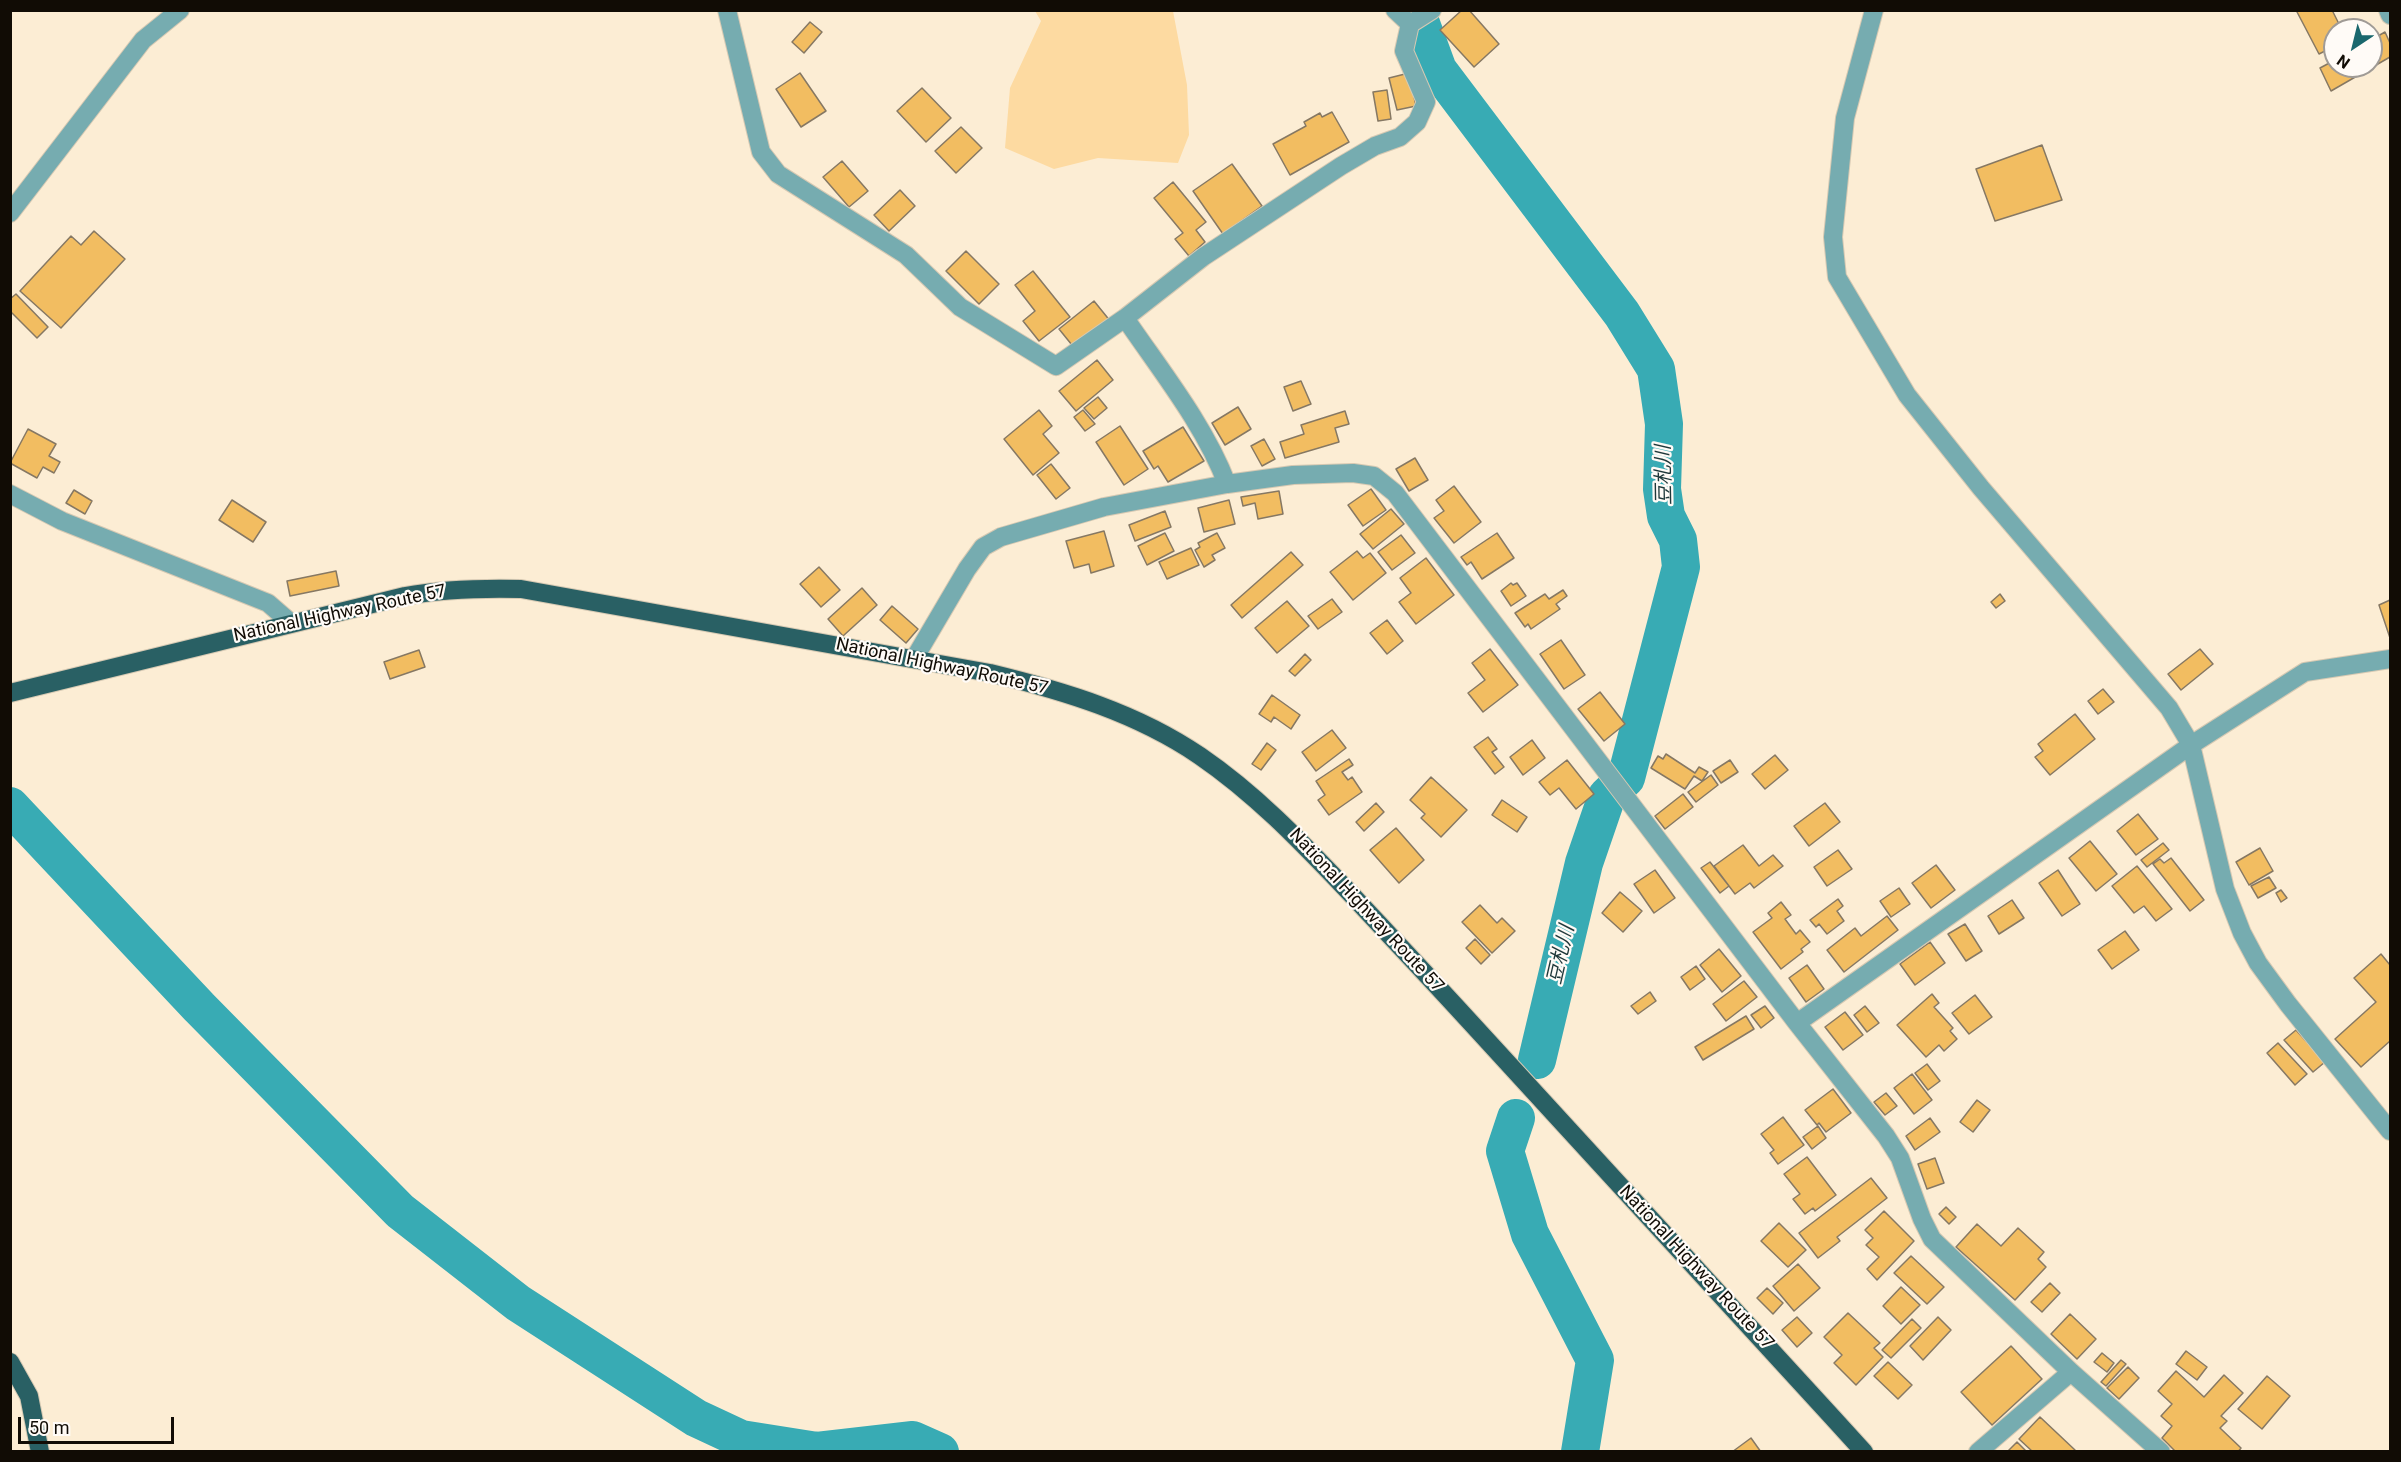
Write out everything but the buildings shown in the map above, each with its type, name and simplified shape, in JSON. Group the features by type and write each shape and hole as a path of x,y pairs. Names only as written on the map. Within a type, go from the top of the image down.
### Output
{"highway":[{"name":"National Highway Route 57","path":"10,693 291,623 438,590 473,588 521,589 990,673 1044,686 1128,716 1164,734 1235,782 1294,834 1388,933 1864,1452"},
{"path":"10,1362 29,1396 40,1452"}],"street":[{"path":"10,213 143,40 180,10"},
{"path":"727,10 761,152 778,174 906,255 960,307 1056,366 1125,318 1203,257 1341,166 1375,146 1400,137 1417,122 1426,102 1404,51 1410,24 1432,10"},
{"path":"1395,10 1410,24"},
{"path":"1874,10 1845,118 1833,237 1837,277 1907,394 1981,488 2169,708 2191,745 2225,889 2258,963 2288,1004 2391,1131"},
{"path":"2388,10 2391,15"},
{"path":"1125,318 1193,417 1218,461 1227,484"},
{"path":"914,659 967,569 983,547 1001,537 1104,507 1227,484 1293,475 1353,473 1374,476 1395,493 1797,1023 1886,1136 1900,1158 1922,1219 1932,1239 2071,1372 2161,1452"},
{"path":"10,494 62,521 268,603 291,623"},
{"path":"1797,1023 2191,745 2305,672 2391,659"},
{"path":"1978,1452 2071,1372"}],"shaded area":[{"path":"1035,11 1173,11 1187,85 1189,135 1178,163 1098,158 1054,169 1005,148 1010,88 1041,21"}],"waterway":[{"name":"豆札川","path":"1416,10 1438,70 1622,314 1656,369 1664,424 1662,489 1666,516 1678,540 1681,567 1626,778 1607,796 1584,863 1537,1060"},
{"path":"10,806 199,1007 400,1211 518,1303 696,1418 741,1439 817,1451 913,1440 940,1452"},
{"name":"豆札川","path":"1516,1118 1505,1151 1530,1234 1595,1360 1580,1452"}]}
